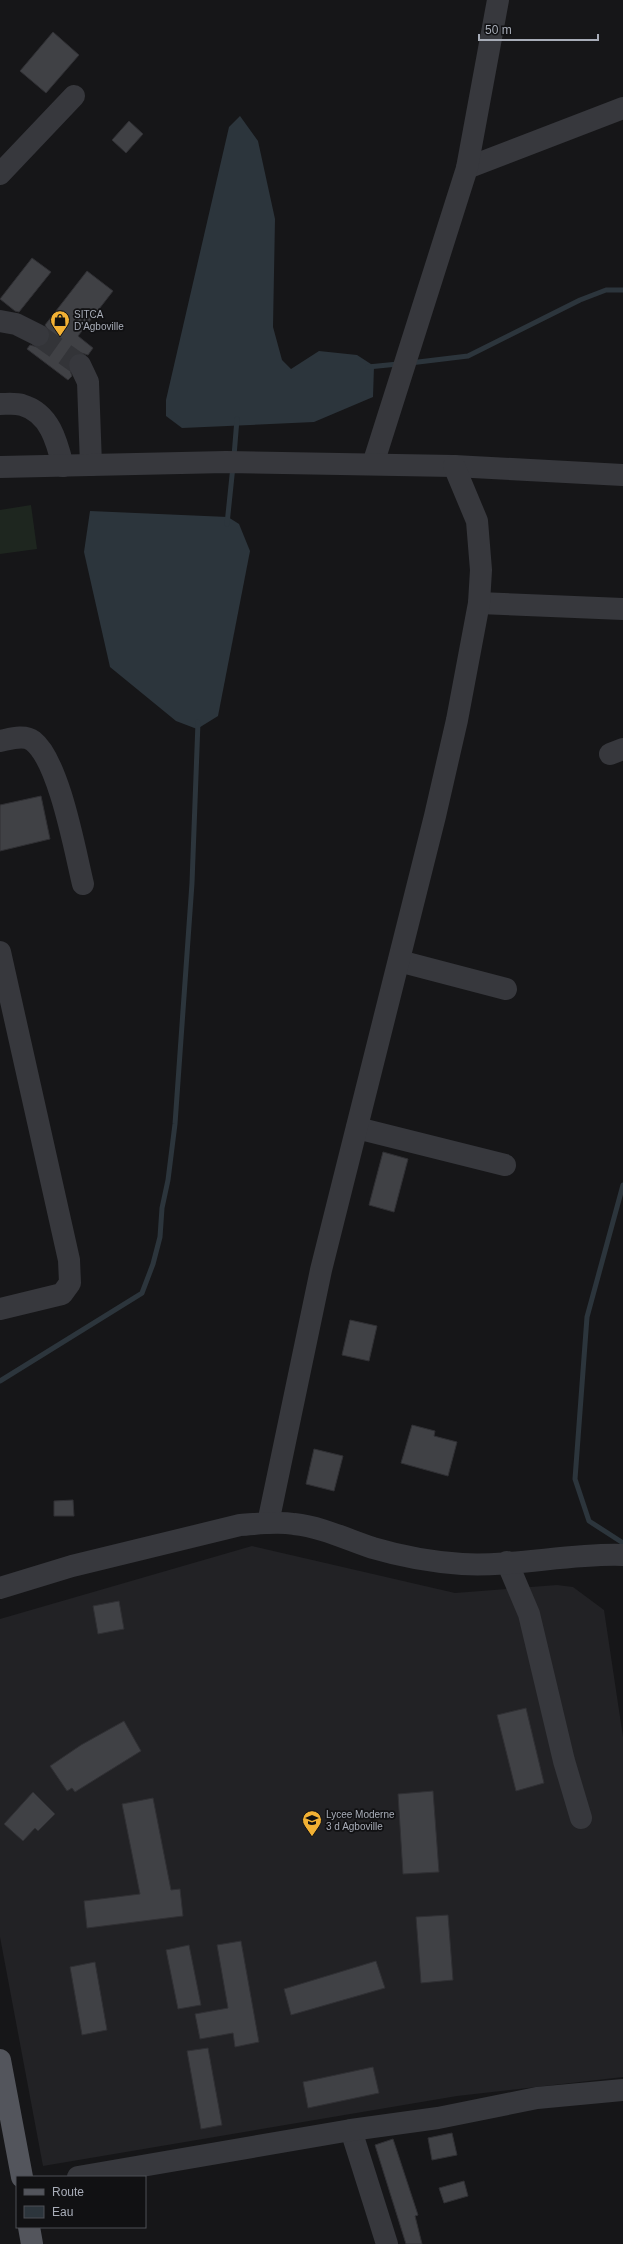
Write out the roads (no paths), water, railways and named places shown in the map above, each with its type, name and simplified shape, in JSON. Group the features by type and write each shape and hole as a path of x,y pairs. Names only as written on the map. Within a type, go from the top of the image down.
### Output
{"main road":[{"path":"0,2060 22,2176"},
{"path":"30,2228 32,2244"}],"street":[{"path":"373,464 467,168 498,0"},
{"path":"0,174 74,96"},
{"path":"467,168 623,108"},
{"path":"0,321 16,324 38,335"},
{"path":"80,365 88,382 91,465"},
{"path":"0,404 22,405 42,416 55,436 63,466"},
{"path":"0,467 226,462 454,466 623,475"},
{"path":"268,1523 321,1270 436,816 457,720 479,603 481,570 477,521 454,466"},
{"path":"479,603 623,609"},
{"path":"0,741 23,737 32,740 42,750 54,775 84,884"},
{"path":"0,952 68,1260 70,1283 62,1294 0,1309"},
{"path":"399,961 506,988"},
{"path":"357,1128 505,1165"},
{"path":"0,1588 72,1566 240,1525 268,1523 295,1524 334,1532 373,1548 462,1564 541,1560 591,1554 623,1555"},
{"path":"507,1562 529,1614 564,1761 581,1818"},
{"path":"84,2176 352,2130 438,2118 537,2098 623,2090"},
{"path":"352,2130 387,2244"}],"water":[{"path":"240,116 258,141 275,219 273,327 282,360 291,369 319,351 357,355 374,366 373,397 314,422 182,428 166,416 166,400 229,127"},
{"path":"90,511 228,517 239,524 250,551 218,716 197,729 176,721 110,667 84,552"}],"waterway":[{"path":"410,363 468,356 580,300 606,290 623,290"},
{"path":"368,367 398,364"},
{"path":"234,456 237,419"},
{"path":"227,524 233,466"},
{"path":"0,1381 142,1293 153,1264 160,1237 162,1208 168,1180 175,1124 192,883 198,722"},
{"path":"623,1185 587,1317 575,1479 589,1521 623,1543"}],"tunnel":[{"path":"38,335 80,365"}],"place":[{"name":"SITCA D'Agboville","path":"60,337"},
{"name":"Lycee Moderne 3 d Agboville","path":"312,1837"}]}
